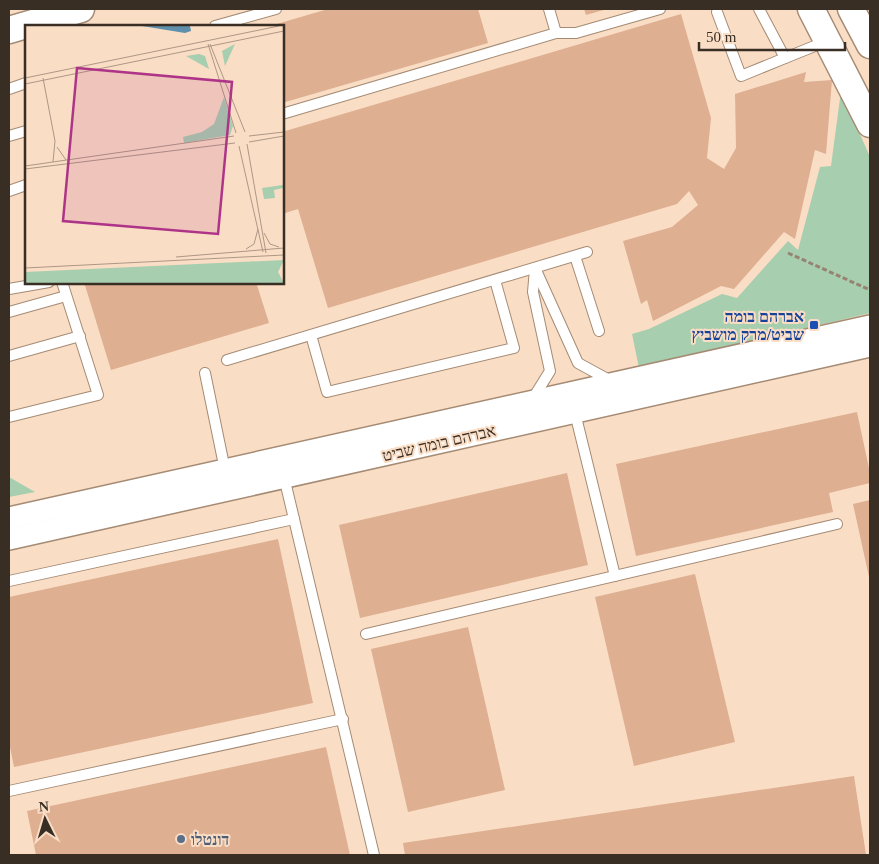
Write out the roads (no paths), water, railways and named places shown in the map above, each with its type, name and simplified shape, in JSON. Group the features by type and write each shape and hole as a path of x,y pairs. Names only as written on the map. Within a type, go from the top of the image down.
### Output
{"street":[{"path":"811,9 870,124"},
{"path":"859,12 870,44"},
{"path":"26,25 65,14"},
{"path":"9,30 25,25"},
{"name":"אברהם בומה שביט","path":"9,518 870,326"},
{"name":"אברהם בומה שביט","path":"9,539 870,346"}],"lane":[{"path":"219,25 276,9"},
{"path":"549,9 556,33"},
{"path":"284,113 556,33 576,33 660,9"},
{"path":"759,9 785,58"},
{"path":"717,12 740,76 828,41"},
{"path":"9,89 25,83"},
{"path":"9,136 25,131"},
{"path":"9,191 25,186"},
{"path":"228,360 588,252"},
{"path":"575,256 598,331"},
{"path":"535,268 578,363 614,383"},
{"path":"532,401 550,371 533,292 535,268"},
{"path":"310,336 327,392 514,348 496,280"},
{"path":"9,289 38,284"},
{"path":"9,417 98,395 63,284"},
{"path":"9,312 66,296"},
{"path":"9,356 80,336"},
{"path":"205,373 225,470"},
{"path":"575,413 616,576"},
{"path":"284,477 374,855"},
{"path":"9,581 294,519"},
{"path":"366,634 837,524"},
{"path":"9,791 343,719"}],"place":[{"name":"אברהם בומה שביט/מרק מושביץ","path":"814,325"},
{"name":"דונטלו","path":"181,839"}]}
